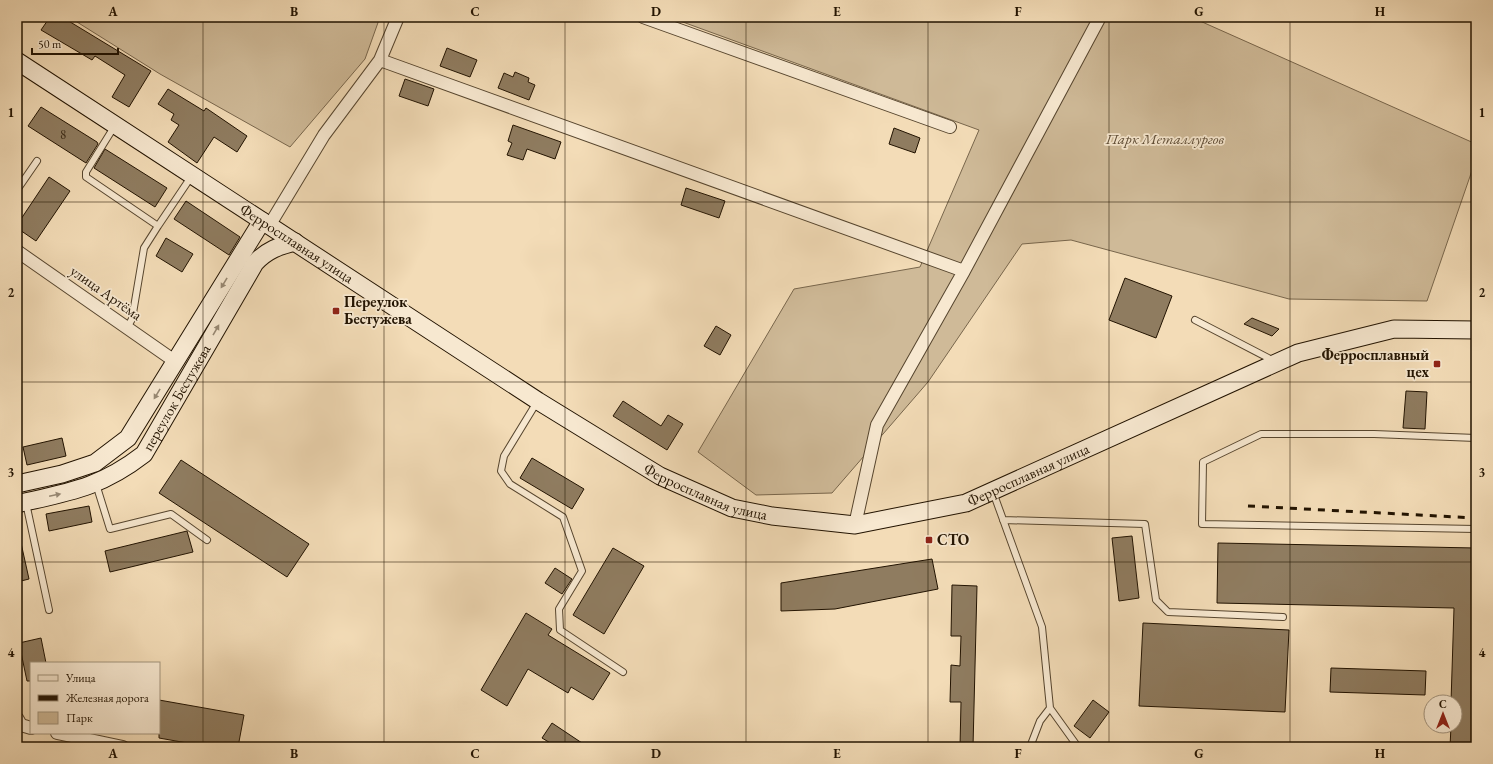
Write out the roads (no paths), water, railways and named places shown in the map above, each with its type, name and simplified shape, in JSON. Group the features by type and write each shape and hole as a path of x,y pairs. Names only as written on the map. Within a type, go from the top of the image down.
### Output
{"main road":[{"name":"Ферросплавная улица","path":"17,62 296,242 538,401 660,476 732,508 772,516 855,525 966,503 1298,353 1394,329 1476,330"},
{"name":"переулок Бестужева","path":"17,484 62,474 95,463 128,438 266,224"},
{"name":"переулок Бестужева","path":"21,503 78,490 96,484 128,466 144,454 255,263 263,254 272,248 296,242"}],"street":[{"path":"266,224 324,135 380,60 398,17"},
{"path":"642,17 950,127"},
{"path":"855,525 877,425 964,272 1100,17"},
{"path":"380,60 964,272"},
{"name":"улица Артёма","path":"17,251 176,362"},
{"path":"17,718 21,726 30,728"},
{"path":"62,734 123,747"}],"lane":[{"path":"115,125 86,172 86,177 158,226"},
{"path":"17,190 37,161"},
{"path":"127,328 132,319 144,248 192,175"},
{"path":"1196,320 1276,363"},
{"path":"538,401 504,456 501,471 510,484 563,517 582,571 559,610 560,630 623,672"},
{"path":"1476,438 1374,434 1261,434 1204,462 1202,524 1476,529"},
{"path":"96,484 110,530 171,514 207,540"},
{"path":"993,490 1042,627 1050,708 1078,747"},
{"path":"21,503 50,610"},
{"path":"1003,520 1145,524 1156,600 1168,612 1283,617"},
{"path":"1030,747 1040,720 1050,708"}],"railway":[{"path":"1248,506 1476,518"}],"place":[{"name":"Переулок Бестужева","path":"336,311"},
{"name":"Ферросплавный цех","path":"1437,364"},
{"name":"СТО","path":"929,540"}],"park label":[{"name":"Парк Металлургов","path":"1165,139"}]}
